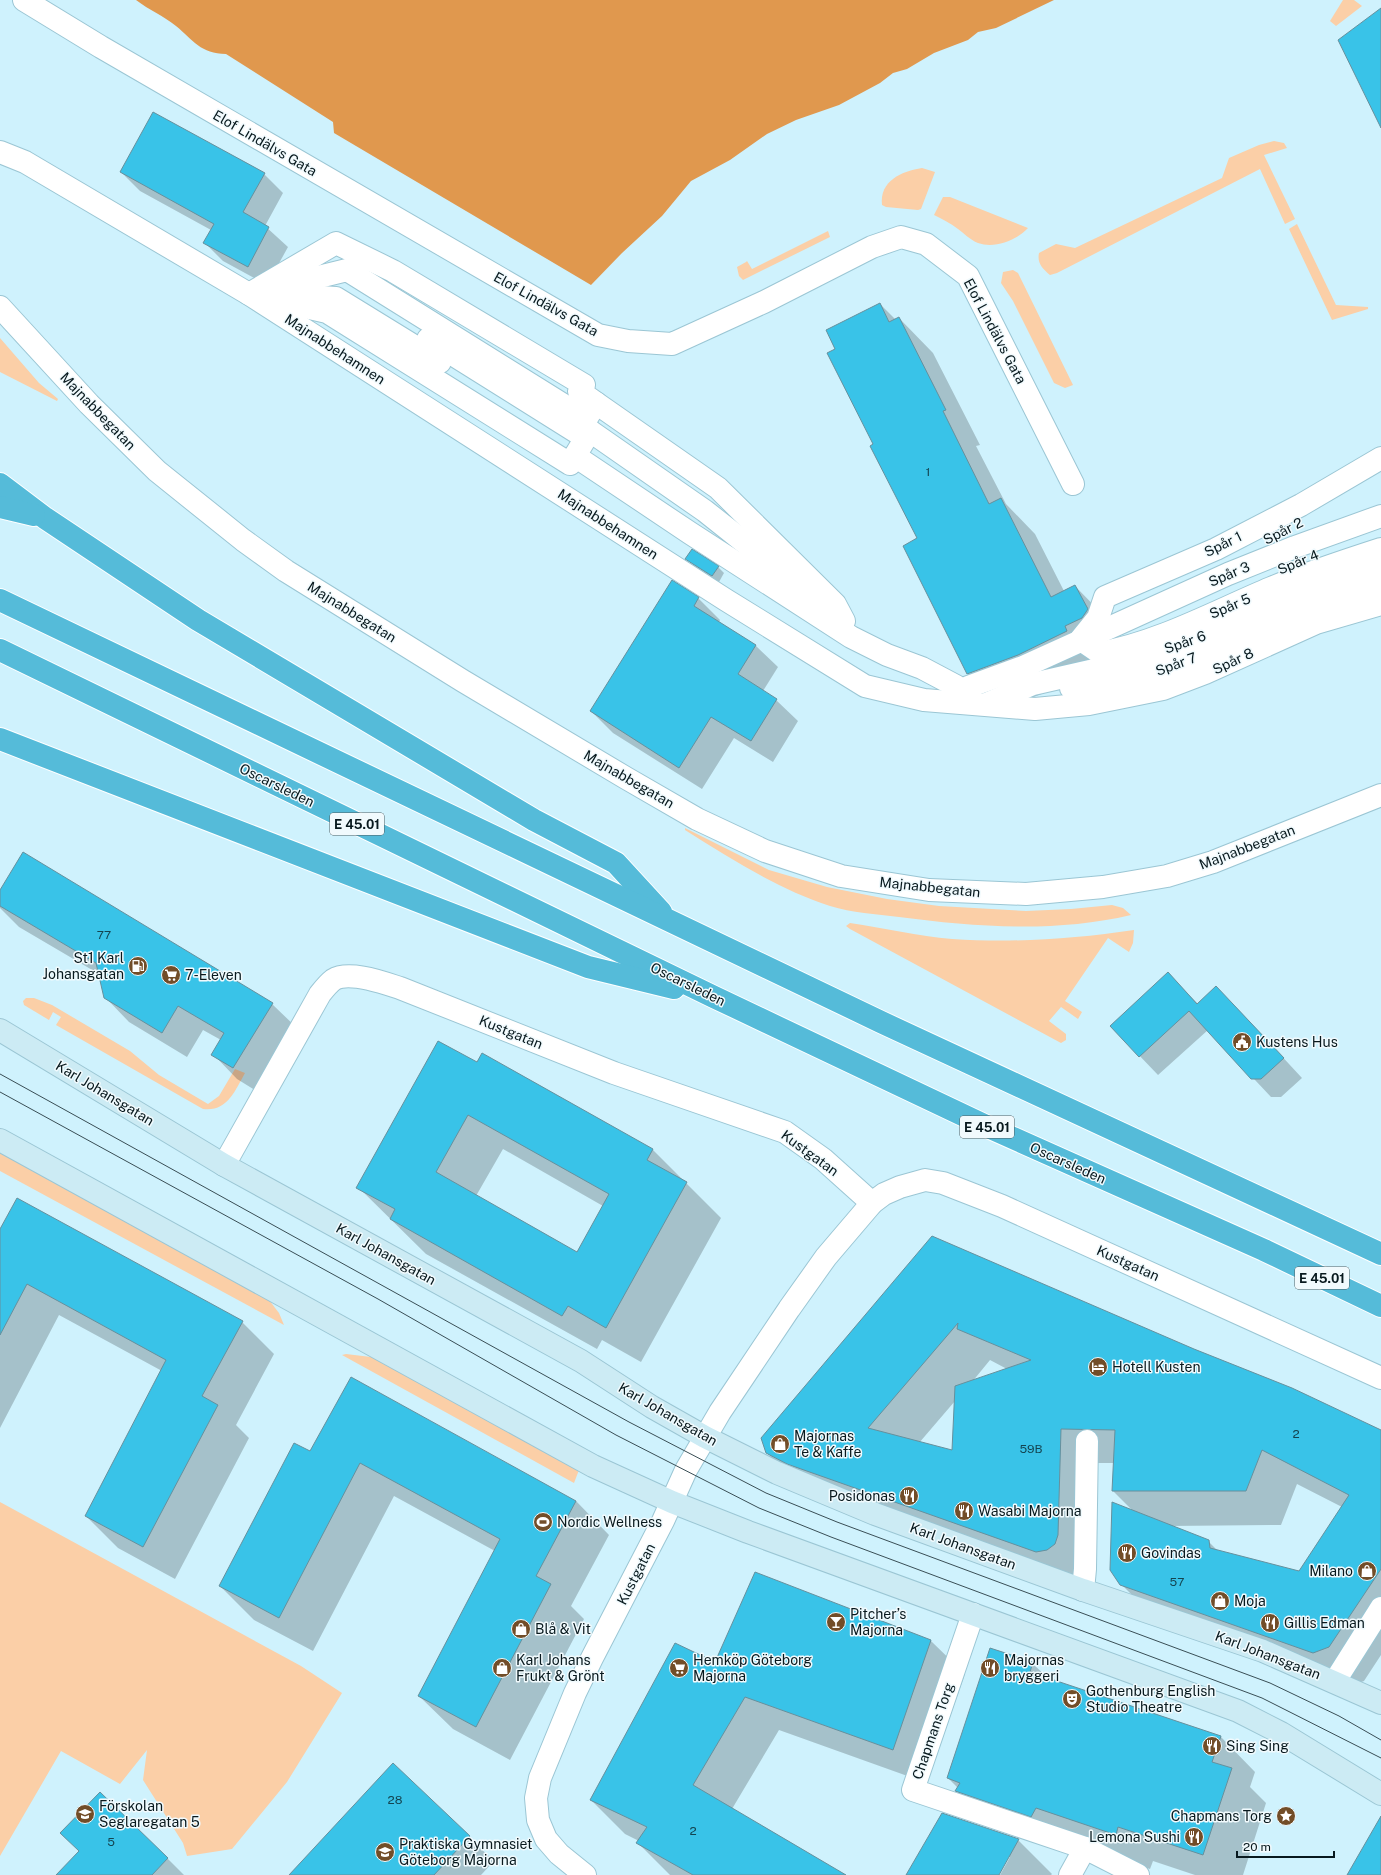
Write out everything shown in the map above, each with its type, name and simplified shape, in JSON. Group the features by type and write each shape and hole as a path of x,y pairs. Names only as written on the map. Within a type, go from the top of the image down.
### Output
{"highway":[{"path":"0,484 45,518 198,620 534,820 616,863 668,921"},
{"path":"0,507 45,518"},
{"path":"0,600 668,921 1381,1254"},
{"name":"Oscarsleden","path":"0,650 714,997 979,1123 1264,1250 1381,1306"},
{"path":"0,739 588,967 714,997"}],"street":[{"name":"Elof Lindälvs Gata","path":"24,0 122,60 598,335 628,341 672,344 764,302 872,246 901,237 926,244 968,276 1073,484"},
{"name":"Majnabbehamnen","path":"0,152 25,162 249,294 720,596 865,686 924,700 985,704"},
{"name":"Majnabbehamnen","path":"249,294 339,254 388,280 587,429 848,629 887,655 922,668 962,687 1023,667 1081,640"},
{"name":"Majnabbehamnen","path":"249,294 342,285 587,429 705,511 848,629"},
{"name":"Majnabbehamnen","path":"249,294 327,312 570,464 587,429"},
{"name":"Majnabbegatan","path":"0,307 89,404 158,471 243,540 286,571 463,681 626,778 697,819 765,851 841,876 929,890 1026,894 1103,887 1167,876 1213,862 1381,795"},
{"name":"Majnabbehamnen","path":"587,429 718,488 835,604 848,629"},
{"name":"Spår 1","path":"1081,640 1098,618 1105,597 1216,549 1301,505 1381,458"},
{"name":"Spår 2","path":"1081,640 1102,624 1116,608 1229,559 1308,518 1381,475"},
{"name":"Spår 3","path":"1081,640 1236,571 1295,547 1381,516"},
{"name":"Spår 4","path":"1081,640 1104,642 1159,621 1303,558 1381,531"},
{"name":"Spår 5","path":"1081,640 1100,653 1120,649 1156,637 1320,569 1381,549"},
{"name":"Spår 6","path":"985,704 1033,684 1090,671 1164,650 1220,630 1339,578 1381,567"},
{"name":"Spår 7","path":"985,704 1069,688 1122,681 1167,669 1220,648 1282,616 1381,586"},
{"name":"Spår 8","path":"985,704 1035,709 1089,704 1163,689 1205,673 1316,623 1381,604"},
{"name":"Kustgatan","path":"224,1165 320,994 334,979 349,977 367,978 400,988 614,1073 785,1132 823,1159 872,1203"},
{"name":"Karl Johansgatan","path":"0,1030 224,1165 581,1361 652,1407 705,1437 777,1472 875,1514 1083,1590 1263,1651 1335,1681 1381,1703"},
{"path":"0,1140 593,1466 672,1502 748,1532 1238,1711 1281,1733 1381,1794"},
{"name":"Kustgatan","path":"585,1875 559,1854 546,1839 538,1820 536,1798 540,1778 578,1686 705,1437 789,1309 826,1257 872,1203 900,1187 925,1180 943,1183 1002,1206 1381,1378"},
{"path":"1083,1590 1085,1569 1087,1441"},
{"path":"1335,1681 1381,1608"},
{"name":"Chapmans Torg","path":"973,1614 913,1790 1085,1848 1138,1875"},
{"path":"1070,1875 1085,1848"}],"shaded area":[{"path":"136,0 1054,0 996,28 978,32 968,40 934,53 907,69 893,73 880,83 839,105 796,120 767,134 730,160 691,181 662,216 622,253 591,285 334,133 333,122 226,54 210,52 204,49 171,22"},
{"path":"1343,0 1354,0 1362,6 1336,26 1330,21"},
{"path":"1274,141 1284,143 1287,148 1264,155 1295,219 1285,224 1260,169 1057,273 1050,275 1041,265 1039,253 1056,244 1075,248 1222,178 1229,158 1259,145"},
{"path":"922,168 935,172 921,209 886,207 882,205 884,190 893,179 914,169"},
{"path":"943,197 950,197 1028,228 1012,240 998,244 985,245 975,242 952,225 934,215"},
{"path":"1297,224 1336,305 1368,307 1368,309 1332,320 1289,229"},
{"path":"828,231 830,237 743,280 739,276 737,267 747,261 752,269"},
{"path":"1013,270 1018,273 1073,385 1065,388 1054,383 1013,301 1001,283 1003,272"},
{"path":"0,338 39,383 58,399 57,401 0,372"},
{"path":"685,828 769,870 827,887 887,899 939,906 1026,911 1112,905 1123,908 1131,915 1102,921 1073,924 1044,926 986,926 928,921 847,910 811,899 773,882 720,852 685,830"},
{"path":"850,923 926,936 998,941 1089,936 1134,930 1133,943 1129,952 1108,938 1065,1001 1082,1012 1078,1019 1061,1007 1049,1021 1066,1034 1066,1040 1061,1043 850,929 846,926"},
{"path":"26,998 34,998 52,1005 130,1051 159,1075 208,1104 219,1096 235,1069 245,1073 234,1093 224,1104 211,1109 203,1109 56,1025 61,1017 53,1012 49,1020 24,1005 23,1001"},
{"path":"0,1152 269,1300 279,1313 284,1325 0,1171"},
{"path":"346,1354 382,1360 579,1470 574,1483 342,1355"},
{"path":"0,1502 301,1666 342,1693 287,1782 232,1849 187,1856 183,1843 143,1780 147,1750 120,1784 61,1751 0,1856"}],"building":[{"path":"1381,8 1381,128 1338,40"},
{"path":"153,112 265,173 243,212 269,227 248,267 203,243 214,224 120,172"},
{"path":"880,303 889,322 899,317 946,410 943,411 989,504 1001,498 1051,597 1075,585 1088,609 1082,618 1065,626 1067,631 1018,655 967,674 903,546 917,538 870,446 873,444 827,353 835,349 826,330"},
{"path":"692,549 719,566 712,576 685,559"},
{"path":"672,580 699,597 694,606 756,645 738,674 777,699 751,741 711,717 679,768 590,711"},
{"path":"23,852 273,1003 233,1068 211,1055 224,1033 178,1006 162,1033 104,998 96,963 0,906 0,890"},
{"name":"Kustens Hus","path":"1168,972 1197,1004 1216,986 1284,1058 1261,1079 1251,1079 1189,1011 1139,1057 1110,1026"},
{"path":"438,1041 477,1062 482,1053 653,1149 647,1160 687,1182 606,1328 568,1306 562,1316 390,1219 395,1209 356,1188","holes":["468,1115 609,1194 577,1252 436,1172"]},
{"path":"17,1198 243,1321 202,1396 218,1405 143,1547 85,1516 166,1360 27,1284 0,1335 0,1229"},
{"path":"932,1236 1194,1349 1292,1388 1381,1430 1381,1569 1329,1647 1313,1653 1120,1585 1110,1570 1112,1502 1209,1540 1210,1548 1299,1571 1349,1495 1262,1450 1246,1491 1112,1491 1115,1430 1061,1429 1058,1535 1055,1544 1047,1550 1036,1552 787,1464 766,1453 761,1438","holes":["958,1323 957,1329 1031,1360 955,1386 952,1450 868,1428"]},
{"path":"351,1377 576,1501 536,1576 551,1584 476,1727 418,1696 500,1539 360,1463 279,1618 219,1586 294,1443 310,1451"},
{"path":"755,1572 931,1640 893,1750 745,1697 693,1785 846,1875 693,1875 636,1843 647,1827 590,1800 675,1643 715,1662"},
{"path":"990,1648 1033,1662 1030,1672 1221,1736 1212,1762 1232,1768 1203,1855 1118,1827 1116,1835 1036,1808 1031,1817 955,1791 960,1783 947,1778"},
{"path":"393,1763 470,1836 434,1875 289,1875"},
{"path":"100,1792 168,1858 152,1875 56,1875 79,1851 60,1833"},
{"path":"942,1813 1019,1839 999,1875 906,1875"},
{"path":"1381,1816 1381,1875 1347,1875"}],"tram line":[{"path":"0,1074 629,1422 766,1493 837,1522 1270,1683 1339,1716 1381,1740"},
{"path":"0,1092 378,1299 616,1435 759,1508 831,1537 1262,1698 1381,1758"}],"place":[{"name":"St1 Karl Johansgatan","path":"138,966"},
{"name":"7-Eleven","path":"171,975"},
{"name":"Kustens Hus","path":"1242,1042"},
{"name":"Hotell Kusten","path":"1098,1367"},
{"name":"Majornas Te & Kaffe","path":"780,1444"},
{"name":"Posidonas","path":"909,1496"},
{"name":"Wasabi Majorna","path":"964,1511"},
{"name":"Nordic Wellness","path":"543,1522"},
{"name":"Govindas","path":"1127,1553"},
{"name":"Milano","path":"1367,1571"},
{"name":"Moja","path":"1220,1601"},
{"name":"Pitcher’s Majorna","path":"836,1622"},
{"name":"Gillis Edman","path":"1270,1623"},
{"name":"Blå & Vit","path":"521,1629"},
{"name":"Karl Johans Frukt & Grönt","path":"502,1668"},
{"name":"Hemköp Göteborg Majorna","path":"679,1668"},
{"name":"Majornas bryggeri","path":"990,1668"},
{"name":"Gothenburg English Studio Theatre","path":"1072,1699"},
{"name":"Sing Sing","path":"1212,1746"},
{"name":"Förskolan Seglaregatan 5","path":"85,1814"},
{"name":"Chapmans Torg","path":"1286,1816"},
{"name":"Lemona Sushi","path":"1194,1837"},
{"name":"Praktiska Gymnasiet Göteborg Majorna","path":"385,1852"}]}
